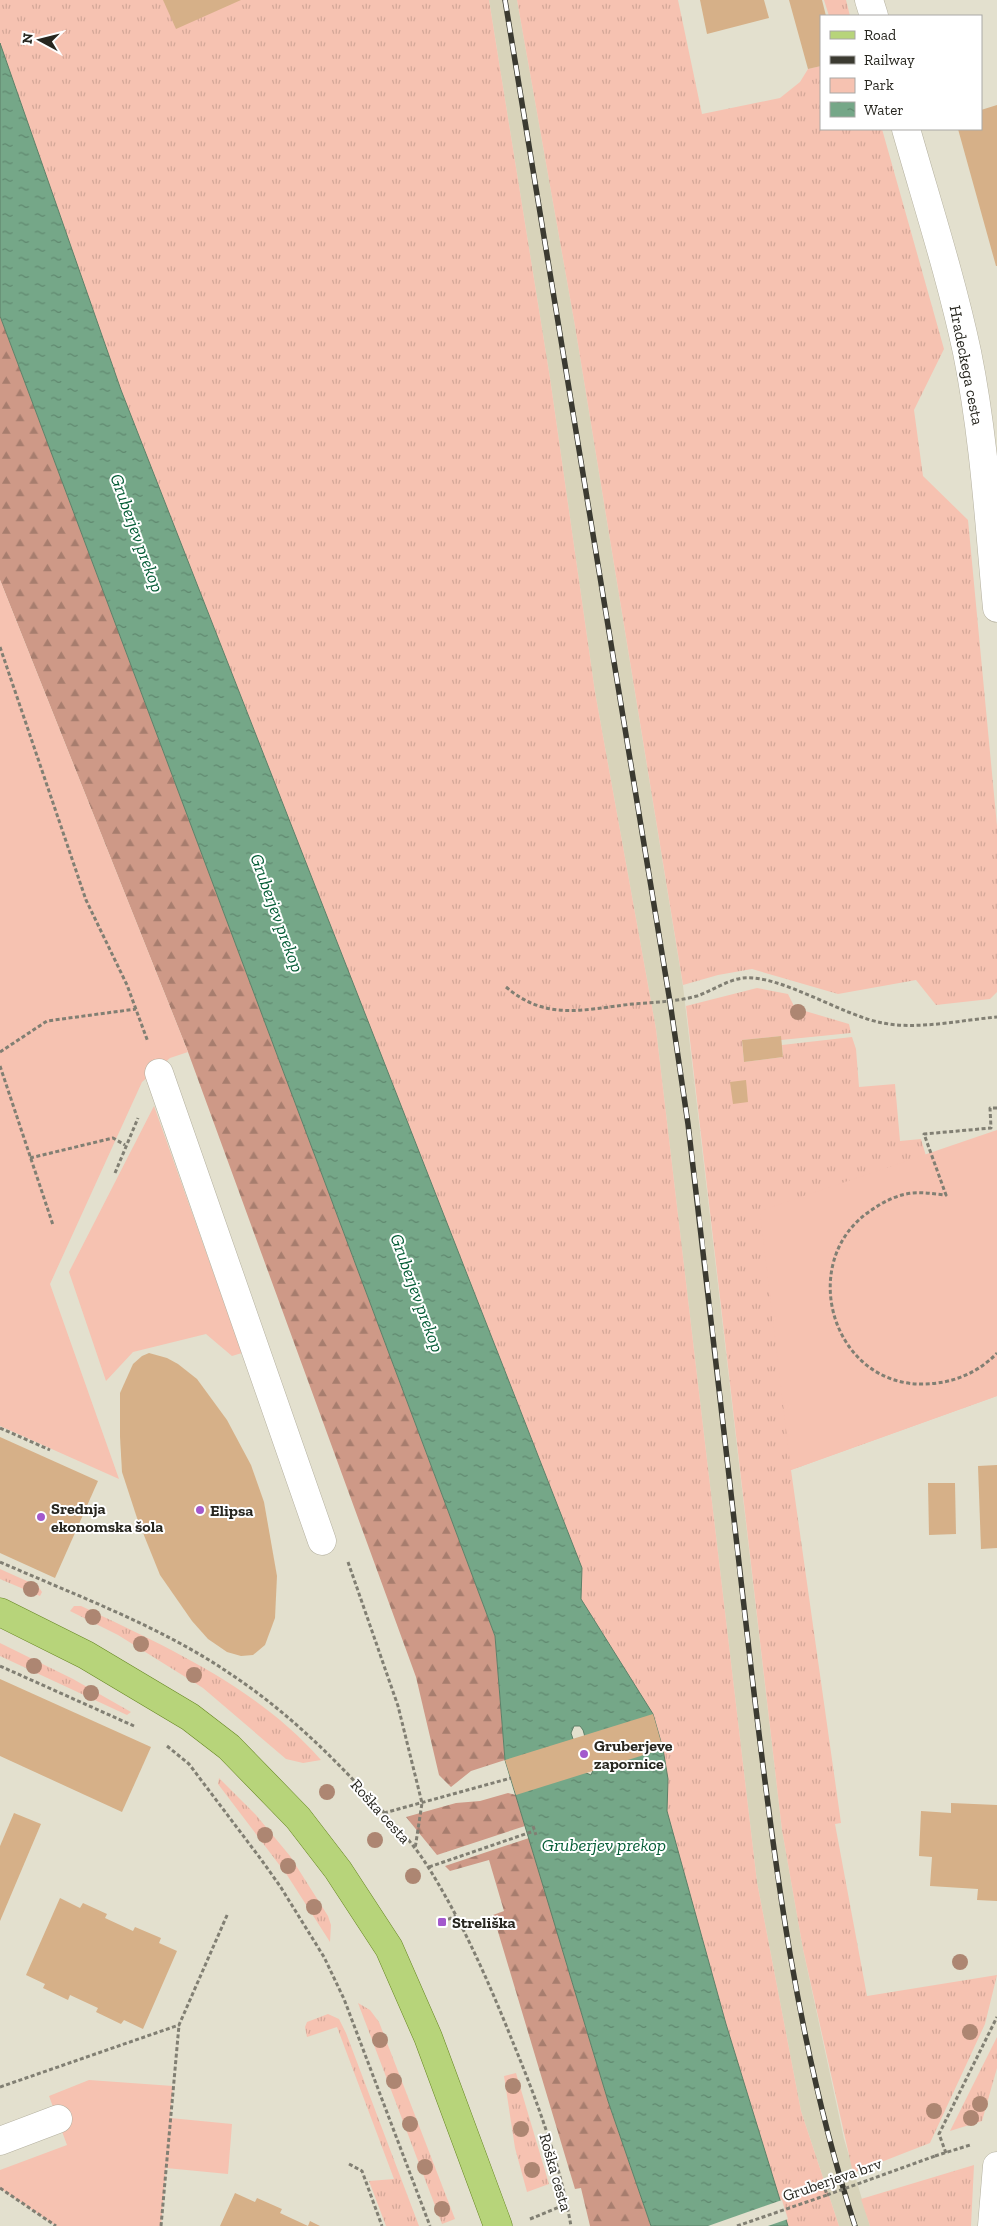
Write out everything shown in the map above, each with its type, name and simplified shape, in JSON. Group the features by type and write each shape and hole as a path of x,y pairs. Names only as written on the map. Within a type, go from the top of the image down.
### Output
{"main road":[{"path":"0,1612 86,1655 190,1717 228,1747 298,1818 338,1870 389,1948 428,2037 498,2226"}],"street":[{"path":"869,0 874,15"},
{"name":"Hradeckega cesta","path":"906,130 945,263 966,351 978,413 986,479 997,608"},
{"path":"159,1073 166,1088 322,1542"},
{"path":"0,2141 58,2119"},
{"path":"992,2226 997,2166"}],"path":[{"path":"0,647 86,900 128,985 159,1073"},
{"path":"506,988 522,1001 542,1008 583,1011 670,1002 698,995 742,978 753,978 779,985 857,1016 883,1024 909,1025 997,1017"},
{"path":"0,1052 47,1020 136,1009"},
{"path":"0,1066 53,1225"},
{"path":"997,1108 990,1108 991,1128 924,1134 946,1195 921,1192 901,1195 881,1203 860,1217 845,1233 836,1251 830,1277 830,1298 836,1323 847,1344 866,1365 889,1377 914,1384 951,1381 975,1371 997,1353"},
{"path":"30,1158 112,1138 125,1145"},
{"path":"115,1173 122,1156"},
{"path":"0,1428 50,1450"},
{"path":"348,1560 398,1706 422,1803 415,1850"},
{"name":"Roška cesta","path":"0,1562 163,1635 228,1671 276,1705 307,1732 384,1813 428,1867 456,1916 497,2000 534,2093 567,2204 571,2226"},
{"path":"0,1666 139,1728"},
{"path":"160,1740 188,1764 260,1858 280,1886 324,1957 344,1999 430,2226"},
{"path":"384,1813 511,1778"},
{"path":"533,1826 536,1835"},
{"path":"428,1867 534,1831"},
{"path":"161,2226 179,2025 228,1913"},
{"path":"442,1922 456,1916"},
{"path":"946,2153 939,2134 997,2017"},
{"path":"0,2087 179,2025"},
{"name":"Gruberjeva brv","path":"737,2226 970,2145"},
{"path":"350,2164 362,2171 382,2226"},
{"path":"827,2195 825,2189 833,2186 835,2192"},
{"path":"0,2188 56,2226"},
{"path":"525,2221 567,2204"}],"shaded area":[{"path":"489,0 517,0 575,326 683,986 782,1830 803,1949 844,2139 870,2226 839,2226 801,2111 757,1882 656,1029 595,692 550,378"}],"green space":[{"path":"0,0 489,0 550,378 595,692 656,1029 757,1882 801,2111 839,2226 788,2226 726,2024 667,1811 668,1779 653,1714 581,1599 582,1568 121,390 0,43"},
{"path":"517,0 678,0 702,114 780,98 800,82 808,69 820,66 820,130 882,130 944,349 914,410 923,476 968,520 997,826 997,992 990,999 936,1005 916,980 838,994 752,969 718,975 683,985 575,326"},
{"path":"824,0 846,0 850,15 829,15"},
{"path":"0,316 495,1636 505,1760 471,1771 451,1787 439,1775 416,1677 188,1052 0,580"},
{"path":"0,580 188,1052 170,1058 142,1082 50,1284 119,1479 0,1426"},
{"path":"757,988 788,994 795,1008 849,1024 851,1033 781,1040 781,1036 742,1040 744,1062 783,1057 782,1045 852,1037 856,1049 859,1087 895,1084 900,1141 921,1139 997,1396 791,1470 841,1823 835,1824 867,1996 997,1975 985,2024 930,2143 853,2173 803,1949 782,1830 686,1006"},
{"path":"154,1106 242,1353 232,1356 206,1334 133,1352 106,1381 69,1272"},
{"path":"997,1130 997,1396 791,1470 760,1211"},
{"path":"0,1569 38,1586 42,1592 40,1596 0,1579"},
{"path":"74,1606 81,1606 178,1653 240,1690 296,1734 321,1760 303,1763 286,1759 203,1688 118,1635 70,1611"},
{"path":"0,1643 73,1679 131,1712 127,1715 0,1656"},
{"path":"219,1778 256,1815 290,1856 328,1916 331,1925 330,1942 287,1875 218,1784"},
{"path":"508,1793 516,1795 525,1826 437,1855 406,1817 456,1803 480,1801"},
{"path":"529,1838 608,2101 651,2226 590,2226 581,2188 575,2189 493,1915 504,1911 489,1860 450,1871 445,1866"},
{"path":"358,2003 370,2010 379,2022 455,2219 442,2224"},
{"path":"328,2014 339,2019 346,2033 419,2226 386,2226 369,2181 394,2179 337,2027 307,2037 305,2027 307,2022"},
{"path":"997,2037 997,2068 982,2121 950,2131"},
{"path":"516,2073 549,2184 527,2192 515,2148 504,2076"},
{"path":"89,2080 173,2086 170,2118 232,2124 228,2174 166,2168 161,2226 56,2226 0,2188 0,2170 67,2145 49,2096"},
{"path":"974,2165 971,2226 870,2226 861,2199"}],"water":[{"name":"Gruberjev prekop","path":"0,43 121,390 582,1568 581,1599 653,1714 663,1749 668,1779 667,1811 726,2024 788,2226 651,2226 608,2101 505,1760 495,1636 0,316","holes":["574,1726 580,1726 583,1730 594,1768 591,1775 584,1772 571,1733"]}],"pier":[{"path":"782,2200 788,2219 768,2226 708,2226"}],"building":[{"path":"163,0 241,0 176,29"},
{"path":"700,0 764,0 769,18 707,34"},
{"path":"789,0 822,0 826,15 820,15 820,66 808,69"},
{"path":"997,105 997,266 958,130 982,130 982,110"},
{"path":"781,1036 783,1057 744,1062 742,1040"},
{"path":"746,1080 748,1102 733,1104 730,1082"},
{"name":"Elipsa","path":"149,1353 167,1358 197,1379 227,1420 251,1465 264,1502 277,1576 275,1618 265,1645 253,1655 241,1656 227,1652 208,1639 192,1621 160,1575 137,1518 122,1472 120,1393 133,1364"},
{"name":"Srednja ekonomska šola","path":"0,1437 98,1481 55,1578 0,1553"},
{"path":"997,1465 997,1548 981,1549 978,1466"},
{"path":"928,1483 955,1483 956,1534 929,1535"},
{"path":"0,1679 151,1747 122,1812 0,1756"},
{"name":"Gruberjeve zapornice","path":"653,1714 663,1749 516,1795 505,1760"},
{"path":"951,1803 997,1805 997,1901 977,1900 978,1889 930,1886 932,1857 919,1856 921,1811 951,1813"},
{"path":"14,1813 41,1824 0,1921 0,1846"},
{"path":"60,1898 80,1908 83,1903 107,1914 105,1918 133,1931 135,1927 161,1938 159,1943 177,1951 143,2029 124,2020 121,2024 96,2012 98,2008 70,1995 68,2000 43,1988 45,1984 26,1975"},
{"path":"235,2193 255,2202 257,2198 282,2209 280,2213 308,2226 220,2226"},
{"path":"310,2221 320,2226 308,2226"}],"railway":[{"path":"505,0 670,1002 688,1124 769,1815 790,1954 818,2091 835,2159 855,2226"}],"place":[{"name":"Elipsa","path":"200,1510"},
{"name":"Srednja ekonomska šola","path":"41,1517"},
{"name":"Gruberjeve zapornice","path":"584,1754"},
{"name":"Streliška","path":"442,1922"}]}
